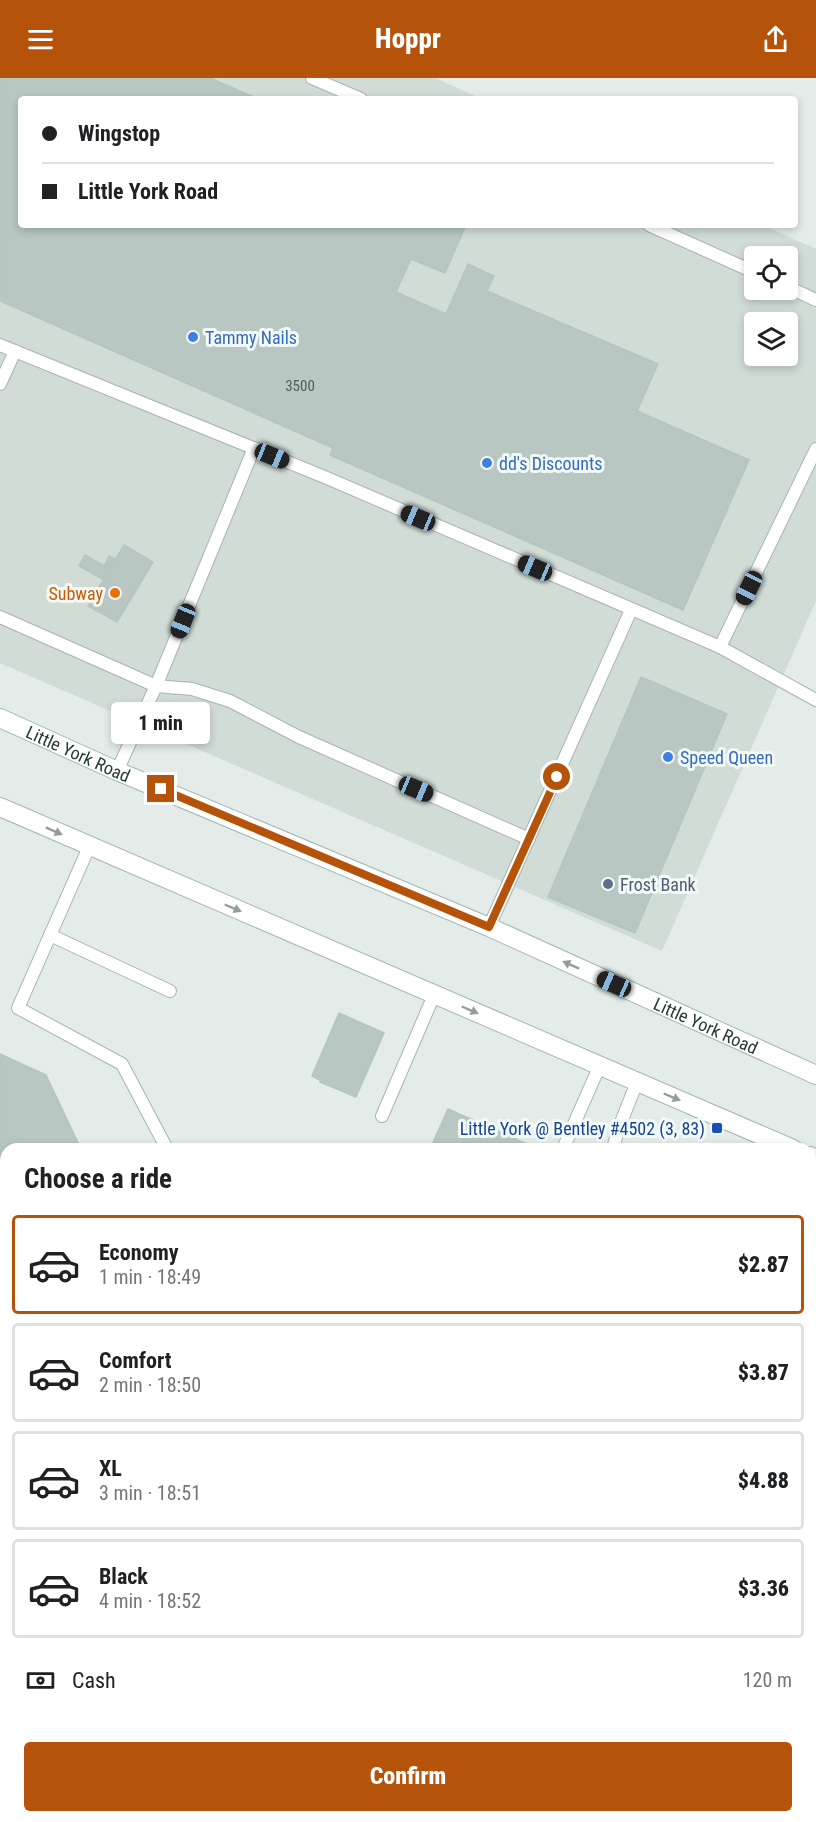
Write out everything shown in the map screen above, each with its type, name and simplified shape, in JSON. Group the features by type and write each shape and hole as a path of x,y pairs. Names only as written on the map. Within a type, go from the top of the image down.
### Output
{"main road":[{"name":"Little York Road","path":"0,718 117,771 489,927 816,1075"},
{"path":"0,807 779,1143"}],"lane":[{"path":"312,78 354,96"},
{"path":"656,228 744,268"},
{"path":"798,292 816,300"},
{"path":"0,345 254,448 720,647 816,700"},
{"path":"0,384 15,351"},
{"path":"117,771 156,686 254,448"},
{"path":"720,647 816,449"},
{"path":"489,927 631,610"},
{"path":"0,617 156,686 192,689 230,701 300,737 529,839"},
{"path":"89,846 18,1008 122,1064 164,1143"},
{"path":"50,935 170,991"},
{"path":"382,1116 434,995"},
{"path":"566,1143 600,1065"},
{"path":"615,1143 637,1082"}],"shaded area":[{"path":"0,78 435,78 475,96 18,96 18,228 770,228 816,249 816,601 662,951 0,663"}],"building":[{"path":"0,78 210,78 252,96 18,96 18,228 465,228 445,273 411,259 396,292 446,314 468,264 494,276 487,291 658,364 637,411 749,460 683,610 330,455 333,448 0,301"},
{"name":"Subway","path":"124,545 153,562 117,622 88,606"},
{"path":"85,555 104,566 109,556 115,559 104,580 79,566"},
{"path":"641,677 727,714 635,933 548,897"},
{"path":"339,1013 384,1033 356,1097 320,1082 312,1076"},
{"path":"0,1054 46,1075 78,1143 0,1143"},
{"path":"448,1109 524,1143 433,1143"}],"place":[{"name":"Tammy Nails","path":"193,337"},
{"name":"dd's Discounts","path":"487,463"},
{"name":"Subway","path":"115,593"},
{"name":"Speed Queen","path":"668,757"},
{"name":"Frost Bank","path":"608,884"},
{"name":"Little York @ Bentley #4502 (3, 83)","path":"717,1128"}],"route":[{"path":"161,789 489,927 557,777"}]}
